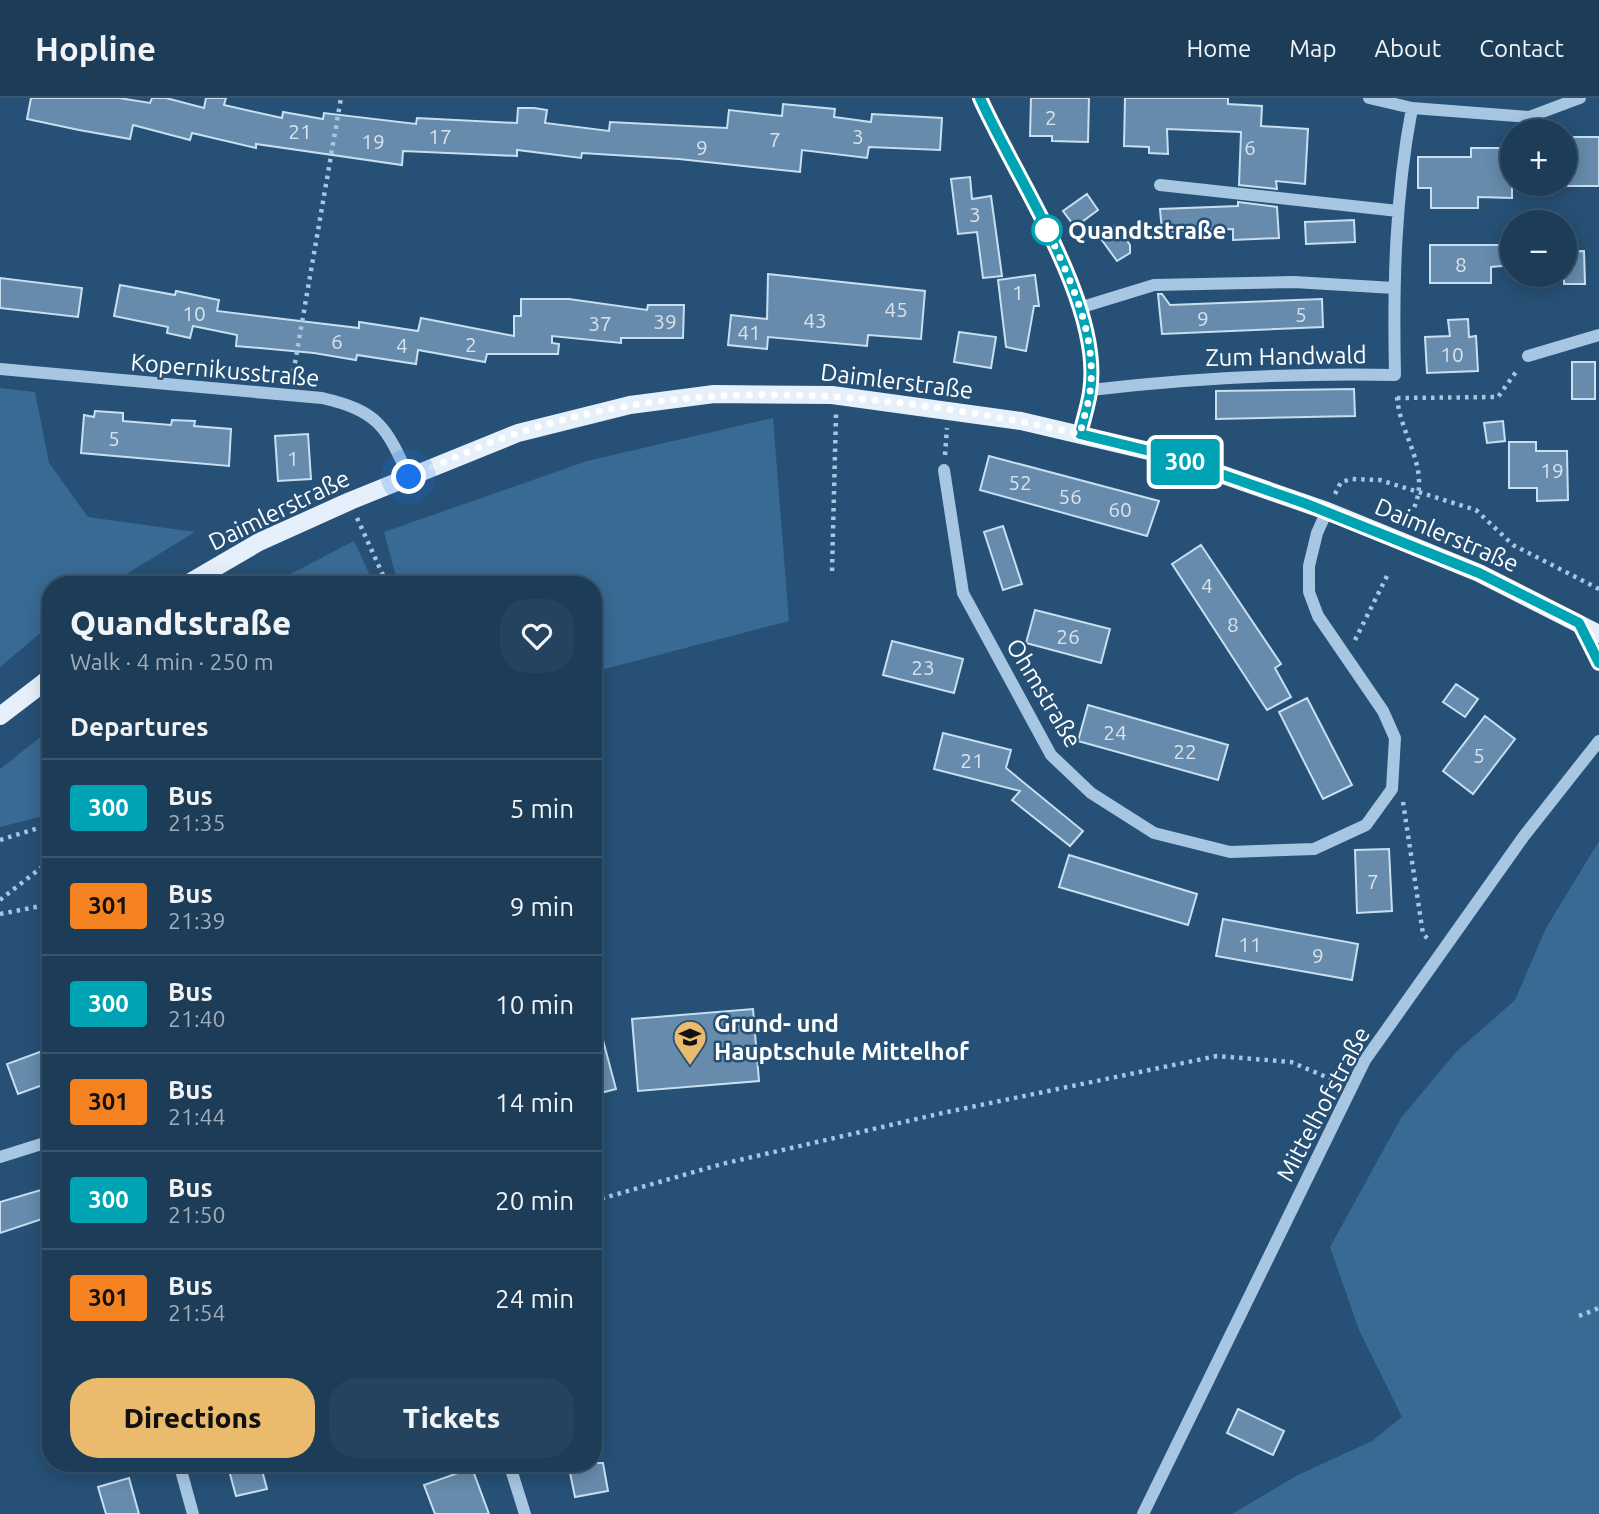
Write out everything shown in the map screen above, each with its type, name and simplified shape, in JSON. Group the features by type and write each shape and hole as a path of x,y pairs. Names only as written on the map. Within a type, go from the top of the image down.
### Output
{"main road":[{"name":"Daimlerstraße","path":"201,576 260,542 350,501 518,433 630,405 714,394 840,396 948,410 1080,434 1166,455 1327,511 1479,573 1599,634"},
{"path":"0,716 42,684"}],"street":[{"path":"980,98 1077,294 1089,351 1091,390 1080,434"},
{"path":"1369,98 1412,108 1529,117 1580,98"},
{"name":"Zum Handwald","path":"1091,390 1197,379 1305,373 1395,375 1394,288 1398,211 1402,160 1412,108"},
{"path":"1160,185 1398,211"},
{"path":"1079,308 1154,285 1294,282 1394,288"},
{"path":"1528,356 1599,335"},
{"name":"Kopernikusstraße","path":"0,369 289,396 354,405 383,426 409,477"},
{"name":"Ohmstraße","path":"944,470 963,593 1051,755 1091,793 1154,833 1230,852 1314,849 1366,825 1392,789"},
{"path":"1327,511 1317,533 1309,566 1309,592 1318,616 1382,711 1395,738 1392,789"},
{"path":"1579,623 1599,663"},
{"name":"Mittelhofstraße","path":"1143,1514 1365,1060 1524,836 1596,743 1599,730"},
{"path":"0,1157 42,1144"},
{"path":"181,1472 193,1514"},
{"path":"512,1472 525,1514"}],"path":[{"path":"289,396 341,98"},
{"path":"1397,398 1498,397 1528,356"},
{"path":"1395,375 1398,415 1417,457 1420,494 1414,508"},
{"path":"832,571 834,420 840,396"},
{"path":"944,470 948,410"},
{"path":"1327,511 1341,482 1352,479 1380,480 1476,510 1513,545 1599,589"},
{"path":"350,501 383,576"},
{"path":"1340,650 1357,638 1388,574"},
{"path":"1392,789 1402,799 1423,934 1442,952"},
{"path":"0,839 42,827"},
{"path":"0,900 42,867"},
{"path":"0,914 42,906"},
{"path":"602,1198 722,1164 947,1112 1217,1056 1290,1062 1351,1088"},
{"path":"1579,1316 1599,1308"}],"shaded area":[{"path":"0,388 35,392 49,463 88,517 195,532 123,576 42,576 42,632 0,667"},
{"path":"773,418 789,621 602,670 602,576 396,576 384,532 587,461"},
{"path":"354,541 370,576 286,576"},
{"path":"42,736 42,816 0,827 0,769"},
{"path":"1599,841 1599,1514 1232,1514 1296,1476 1372,1441 1402,1417 1359,1330 1330,1247 1401,1118 1456,1052 1515,1000 1546,928"}],"building":[{"path":"31,98 119,98 150,103 152,98 166,98 204,108 206,98 226,98 224,105 282,118 283,112 323,119 324,113 416,124 417,118 517,123 518,108 534,108 547,110 545,123 609,131 610,122 727,128 729,110 782,116 783,104 835,109 834,117 871,122 872,114 942,118 940,150 869,147 867,158 802,150 800,172 679,159 582,153 581,158 517,150 517,156 403,151 402,165 256,144 256,148 192,133 190,140 133,125 130,139 79,130 27,119"},
{"path":"1031,98 1089,98 1088,142 1052,141 1052,136 1030,136"},
{"path":"1125,98 1228,98 1228,104 1262,106 1261,126 1308,129 1305,184 1276,181 1277,189 1239,185 1241,132 1167,129 1168,154 1149,153 1149,147 1124,146"},
{"path":"1577,137 1599,137 1599,186 1577,186"},
{"path":"1471,148 1500,148 1500,196 1512,198 1478,197 1478,208 1431,208 1431,188 1418,188 1418,157 1471,157"},
{"path":"970,177 972,199 991,196 1002,276 983,278 977,232 958,234 951,179"},
{"path":"1087,194 1098,210 1075,227 1063,211"},
{"path":"1238,202 1277,207 1279,238 1233,240 1233,229 1162,232 1160,209 1238,206"},
{"path":"1354,220 1355,242 1306,244 1305,222"},
{"path":"1116,225 1130,245 1130,253 1117,261 1099,236"},
{"path":"1430,245 1500,245 1500,266 1491,267 1491,283 1430,283"},
{"path":"1577,251 1584,251 1585,284 1577,284"},
{"path":"768,274 925,291 921,339 868,335 867,346 768,337 767,349 728,345 731,315 767,319"},
{"path":"1035,275 1039,306 1034,306 1026,351 1006,347 998,280"},
{"path":"0,278 82,288 78,317 0,308"},
{"path":"120,285 175,295 176,291 219,300 217,311 359,328 359,322 418,331 421,318 514,336 514,316 521,316 521,299 569,299 647,310 648,305 684,305 683,338 621,338 621,343 552,336 552,343 559,344 558,354 487,354 485,362 418,350 416,364 357,355 356,360 236,346 237,335 193,326 190,338 167,333 168,327 114,316"},
{"path":"1158,294 1162,294 1170,305 1322,299 1323,327 1162,334"},
{"path":"1468,319 1469,337 1476,336 1478,371 1427,373 1425,337 1450,336 1448,320"},
{"path":"959,332 996,337 991,368 954,362"},
{"path":"1572,362 1595,362 1595,399 1572,399"},
{"path":"1354,389 1355,416 1216,419 1216,391"},
{"path":"95,411 123,413 123,421 171,425 172,420 195,421 194,426 231,429 229,466 81,453 84,415 94,417"},
{"path":"1503,421 1505,441 1487,443 1484,423"},
{"path":"308,434 311,479 278,481 275,436"},
{"path":"1509,442 1536,442 1536,451 1567,451 1568,500 1537,501 1537,488 1509,488"},
{"path":"989,456 1159,501 1147,536 980,490"},
{"path":"1003,526 1022,584 1003,590 984,532"},
{"path":"1201,545 1281,664 1275,668 1291,697 1267,710 1172,564"},
{"path":"1035,610 1110,629 1101,663 1026,643"},
{"path":"892,641 963,659 954,693 883,675"},
{"path":"1456,684 1478,699 1465,717 1443,702"},
{"path":"1307,698 1352,785 1323,799 1279,712"},
{"path":"1088,705 1228,745 1218,780 1078,741"},
{"path":"1485,716 1515,739 1473,794 1443,771"},
{"path":"943,733 1011,750 1006,768 1083,831 1070,846 1012,800 1020,791 934,769"},
{"path":"1389,849 1392,911 1357,913 1355,850"},
{"path":"1069,855 1197,894 1188,925 1059,887"},
{"path":"1223,919 1358,944 1352,980 1216,956"},
{"path":"753,1009 759,1081 638,1091 632,1019"},
{"path":"602,1036 616,1089 602,1093"},
{"path":"42,1051 42,1085 18,1094 7,1064"},
{"path":"42,1190 42,1219 0,1233 0,1202"},
{"path":"1238,1409 1284,1431 1273,1455 1227,1433"},
{"path":"603,1463 608,1491 575,1497 570,1472 602,1472"},
{"path":"229,1472 262,1472 267,1489 236,1496"},
{"path":"461,1472 473,1472 489,1514 435,1514 424,1485"},
{"path":"129,1478 139,1514 106,1514 98,1487"}],"bus line":[{"name":"300","path":"980,98 1077,294 1089,351 1091,390 1080,434 1166,455 1327,511 1479,573 1579,623 1599,663"}],"place":[{"name":"Quandtstraße","path":"1047,230"},
{"name":"Grund- und Hauptschule Mittelhof","path":"690,1067"}],"route":[{"path":"409,477 518,433 630,405 714,394 871,398 1021,421 1080,434 1091,390 1089,351 1077,294 1045,225 1047,230"}]}
